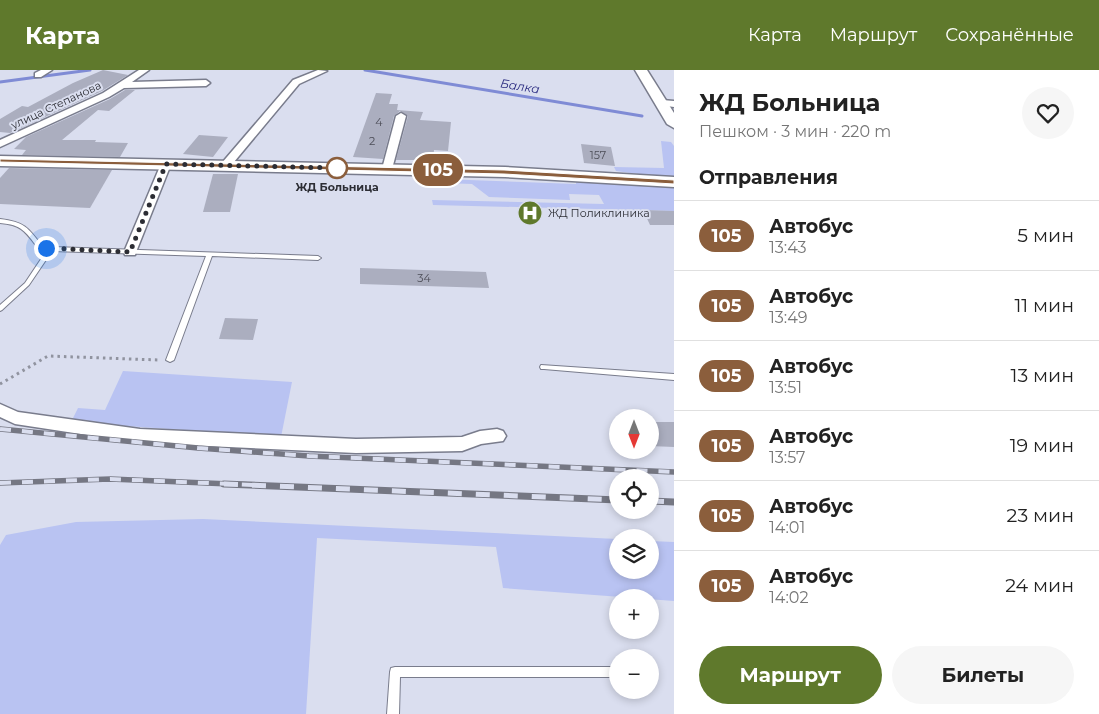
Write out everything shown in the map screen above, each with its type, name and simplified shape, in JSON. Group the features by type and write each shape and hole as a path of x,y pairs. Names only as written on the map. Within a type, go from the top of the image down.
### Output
{"main road":[{"path":"641,70 668,103 674,124"},
{"path":"0,161 504,172 671,181"}],"street":[{"path":"38,75 48,70"},
{"name":"улица Степанова","path":"0,144 106,95 145,70"},
{"path":"225,166 296,82 323,71"},
{"name":"улица Степанова","path":"122,85 206,83"},
{"path":"388,169 400,116"},
{"path":"130,252 166,164"},
{"path":"0,410 15,418 140,436 356,446 462,444 480,438 497,436"}],"lane":[{"path":"0,221 18,223 23,226 40,247 50,249 318,258"},
{"path":"0,309 26,284 50,249"},
{"path":"170,360 209,255"},
{"path":"544,367 674,377"},
{"path":"393,714 395,672 609,672"}],"path":[{"path":"0,384 48,356 170,360"}],"shaded area":[{"path":"661,141 671,142 674,146 674,176 660,177 616,171 614,167 664,168"},
{"path":"441,179 576,184 576,182 674,188 674,211 433,205 432,200 604,204 599,195 569,194 570,200 489,197 472,184 442,183"},
{"path":"123,371 292,382 281,437 71,422 78,408 105,410"},
{"path":"203,519 609,539 609,579 659,579 659,541 674,542 674,601 659,600 659,589 609,589 609,596 503,588 496,547 317,538 306,714 0,714 0,545 6,535 76,522"}],"building":[{"path":"103,70 128,75 102,91 10,133 0,132 0,119 22,106 28,107 73,83"},
{"path":"125,90 135,90 109,111 98,110 62,140 96,140 95,142 128,143 120,157 22,155 26,150 14,149 26,137 110,99"},
{"path":"376,93 392,94 389,104 398,104 397,110 423,112 420,120 451,122 448,151 434,150 433,160 396,160 408,116 400,111 394,116 383,159 353,157"},
{"path":"199,135 228,137 213,157 183,154"},
{"path":"581,144 611,147 615,166 584,163"},
{"path":"9,168 112,170 90,208 0,204 0,178"},
{"path":"213,174 238,174 230,212 203,212"},
{"path":"643,210 674,211 674,225 650,225"},
{"path":"360,268 486,272 489,288 360,284"},
{"path":"225,318 258,319 253,340 219,339"},
{"path":"659,422 674,422 674,447 659,446"}],"waterway":[{"name":"Балка","path":"0,82 90,70"},
{"name":"Балка","path":"365,70 642,116"}],"railway":[{"path":"0,429 198,448 309,456 674,472"},
{"path":"0,483 110,479 254,485"},
{"path":"224,484 609,500"},
{"path":"659,501 674,502"}],"bus line":[{"name":"105","path":"0,161 504,172 674,182"}],"place":[{"name":"ЖД Больница","path":"337,168"},
{"name":"ЖД Поликлиника","path":"530,213"}],"route":[{"path":"46,248 130,252 166,164 337,168"}]}
